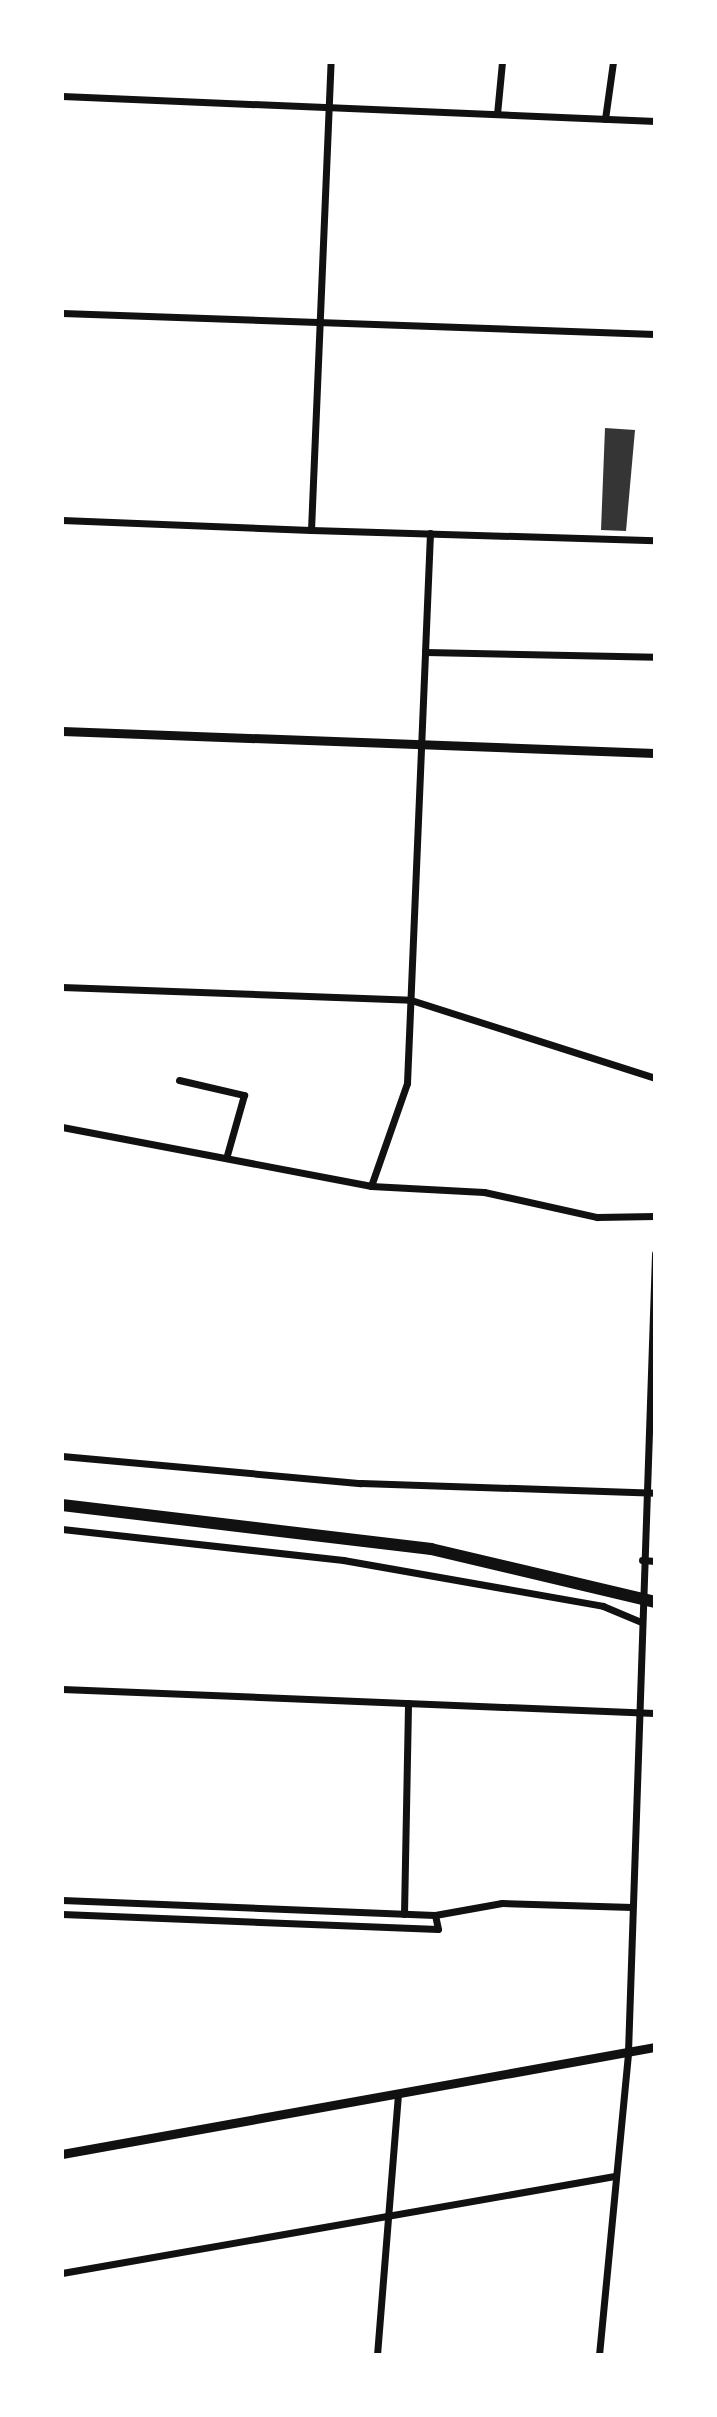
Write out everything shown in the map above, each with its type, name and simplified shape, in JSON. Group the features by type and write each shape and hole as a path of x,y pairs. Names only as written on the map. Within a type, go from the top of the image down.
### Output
{"highway":[{"path":"62,1505 417,1546 655,1602"}],"street":[{"path":"311,530 323,322 331,62"},
{"path":"497,114 502,62"},
{"path":"605,119 613,62"},
{"path":"62,96 655,121"},
{"path":"62,313 655,334"},
{"path":"62,520 655,540"},
{"path":"371,1186 407,1083 430,533"},
{"path":"425,652 655,657"},
{"path":"62,731 655,753"},
{"path":"62,987 411,1000 655,1078"},
{"path":"179,1080 244,1095 227,1155"},
{"path":"62,1127 227,1155 371,1186 484,1192 597,1217 655,1216"},
{"path":"599,2355 628,2052 644,1493 655,1253"},
{"path":"62,1456 361,1483 655,1493"},
{"path":"62,1529 343,1560 603,1606 641,1622"},
{"path":"642,1560 655,1561"},
{"path":"62,1689 655,1713"},
{"path":"404,1914 408,1703"},
{"path":"62,1900 435,1915 510,1903 632,1907"},
{"path":"62,1914 438,1929 435,1915"},
{"path":"62,2154 655,2047"},
{"path":"377,2355 398,2094"},
{"path":"62,2273 615,2176"}],"building":[{"path":"605,428 635,430 626,531 601,530"}]}
